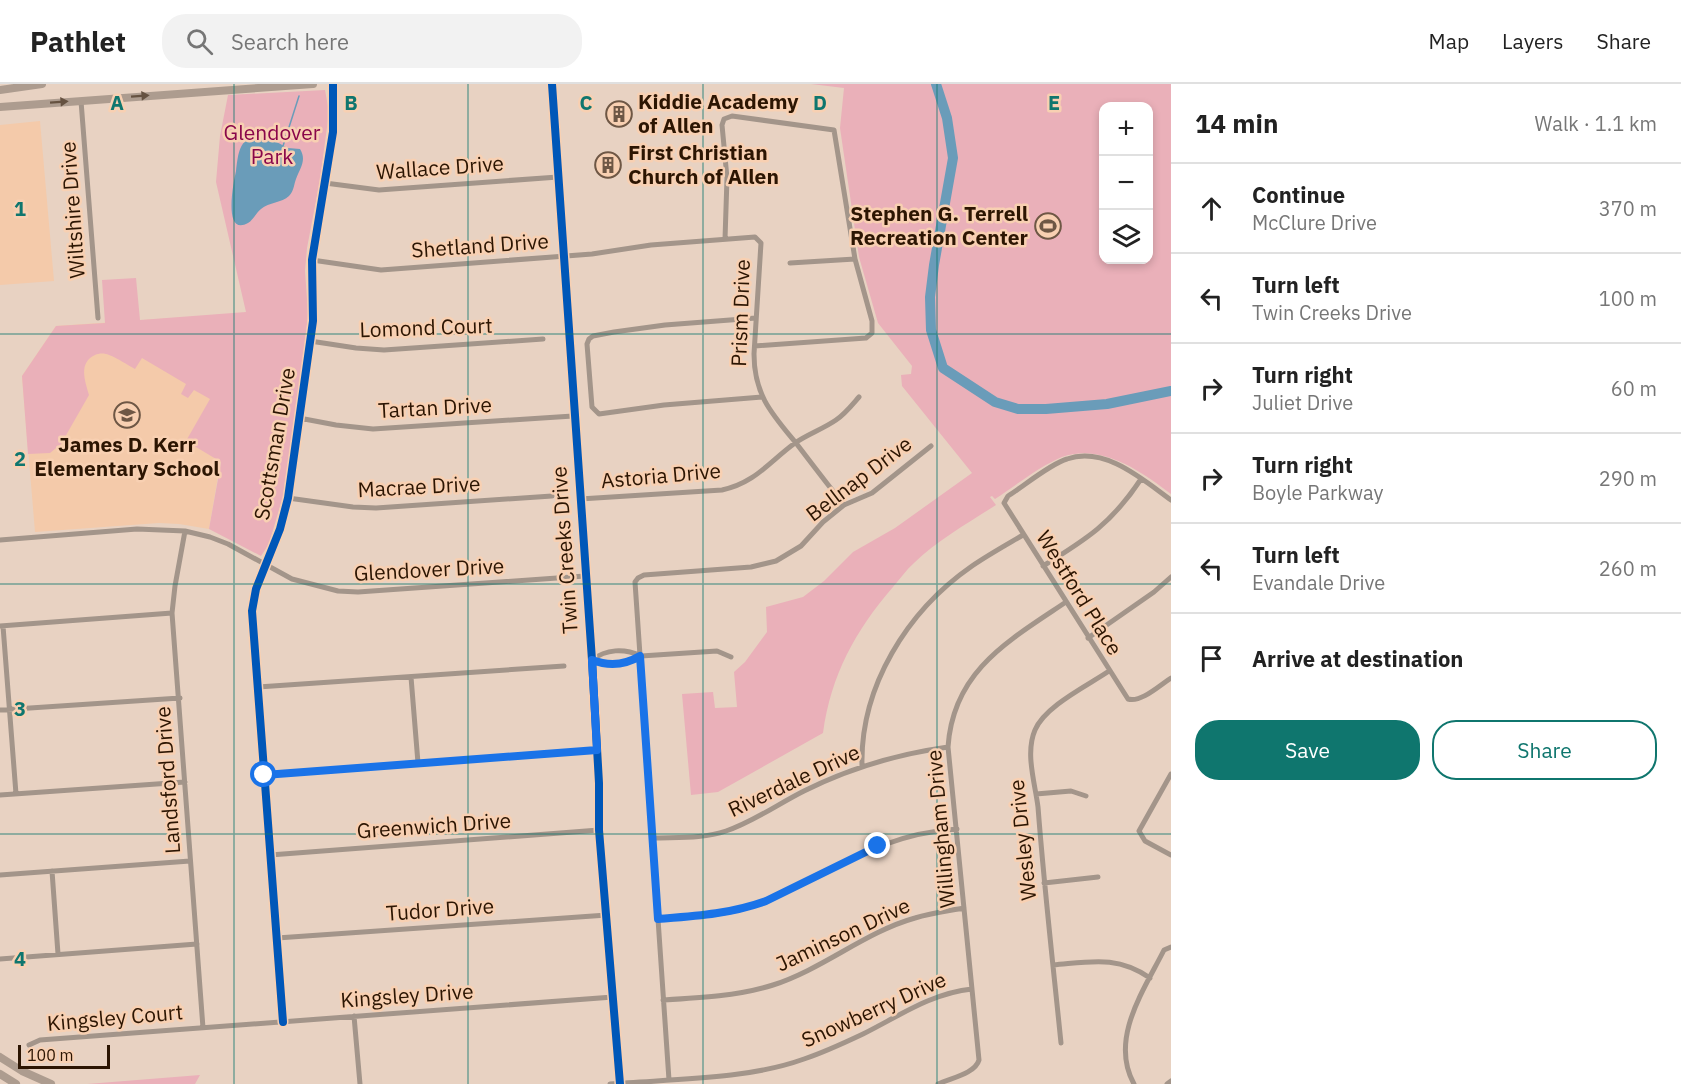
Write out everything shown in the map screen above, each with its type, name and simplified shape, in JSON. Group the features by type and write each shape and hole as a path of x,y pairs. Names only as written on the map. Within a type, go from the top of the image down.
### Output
{"street":[{"path":"0,85 10,84"},
{"path":"0,90 42,84"},
{"path":"0,106 81,101 212,88 313,84"},
{"name":"Scottsman Drive","path":"283,1022 252,611 256,589 280,529 288,498 314,312 312,260 333,132 333,84"},
{"name":"Twin Creeks Drive","path":"552,84 573,416 592,660 599,830 620,1084"},
{"name":"Wiltshire Drive","path":"81,101 98,318"},
{"path":"725,238 727,178 722,125 724,119 732,116 834,130 855,259 873,330 866,338 755,346"},
{"name":"Wallace Drive","path":"326,183 379,190 558,177"},
{"name":"Shetland Drive","path":"312,260 381,270 592,254 651,245 725,238 752,236 757,238"},
{"name":"Prism Drive","path":"757,238 761,243 754,367 762,397 771,413 844,505"},
{"path":"790,263 855,259"},
{"path":"756,318 665,325 591,337 587,344 592,407 602,415 664,405 762,397"},
{"name":"Lomond Court","path":"310,341 384,350 543,339"},
{"name":"Astoria Drive","path":"579,499 730,488 745,483 796,443 845,413 859,397"},
{"name":"Tartan Drive","path":"299,418 373,429 573,416"},
{"name":"Bellnap Drive","path":"640,656 635,587 637,579 644,575 751,567 776,561 801,546 823,522 844,505 872,493 931,446"},
{"name":"Westford Place","path":"1141,479 1111,461 1078,457 1059,462 1004,500 1005,506 1125,696 1131,700 1139,699 1171,678"},
{"path":"1043,566 1081,543 1110,520 1141,479 1171,500"},
{"name":"Macrae Drive","path":"288,498 376,508 552,496"},
{"name":"Glendover Drive","path":"0,540 137,529 185,531 216,539 292,579 338,591 358,592 585,576"},
{"name":"Landsford Drive","path":"185,531 172,613 203,1028"},
{"path":"862,766 862,736 874,688 884,667 911,624 942,590 971,567 1023,535"},
{"path":"1088,638 1154,592 1171,577"},
{"name":"Willingham Drive","path":"938,1084 972,1070 977,1066 979,1060 948,747 952,718 957,703 975,674 1014,637 1065,602"},
{"path":"16,794 2,626 172,613"},
{"path":"640,656 629,650 602,652 592,660 602,664 630,662 640,656 717,651 731,657"},
{"path":"640,656 669,1080"},
{"path":"258,687 564,666"},
{"name":"Wesley Drive","path":"1061,1043 1030,750 1036,728 1045,715 1109,671"},
{"path":"411,677 418,763"},
{"path":"0,710 180,698"},
{"name":"Riverdale Drive","path":"653,838 696,836 726,831 817,785 862,766 948,747"},
{"path":"264,775 597,750"},
{"path":"1171,774 1140,827 1140,835 1145,841 1171,855"},
{"path":"0,795 185,782"},
{"path":"1036,794 1071,791 1086,796"},
{"path":"658,919 738,911 766,901 878,846 918,834 957,829"},
{"name":"Greenwich Drive","path":"270,855 599,830"},
{"path":"0,875 190,861"},
{"path":"52,871 58,954"},
{"path":"1044,883 1098,877"},
{"name":"Jaminson Drive","path":"663,1000 730,994 774,984 818,967 903,922 964,908"},
{"name":"Tudor Drive","path":"277,938 607,915"},
{"path":"0,959 197,944"},
{"path":"1134,1084 1126,1068 1125,1060 1127,1028 1164,950 1171,947"},
{"path":"1053,965 1111,961 1139,970 1150,978"},
{"name":"Snowberry Drive","path":"610,1084 744,1072 802,1060 863,1034 921,1003 945,994 972,989"},
{"name":"Kingsley Drive","path":"203,1028 613,998"},
{"path":"354,1016 360,1084"},
{"name":"Kingsley Court","path":"29,1044 40,1040 203,1028"},
{"path":"0,1057 22,1071 51,1084"},
{"path":"0,1074 16,1084"},
{"path":"1167,1084 1171,1081"}],"shaded area":[{"path":"40,121 54,281 0,285 0,125"},
{"name":"James D. Kerr Elementary School","path":"246,313 209,529 159,523 35,532 22,376 56,326"}],"green space":[{"path":"811,84 1171,84 1171,494 1134,468 1106,456 1077,454 1062,457 1045,466 995,499 990,497 996,505 923,555 911,566 867,620 839,673 832,692 823,733 718,792 691,795 682,694 713,692 715,708 737,707 734,672 745,662 767,632 766,607 803,597 824,581 853,552 895,528 972,473 902,386 901,375 911,374 912,366 878,323 859,257 840,128 844,88"},
{"name":"Glendover Park","path":"325,90 329,112 320,180 307,248 305,271 308,313 305,343 283,496 269,544 261,556 209,529 221,462 186,441 210,399 194,390 188,398 181,394 186,384 142,358 135,369 107,354 97,354 90,358 85,367 84,373 89,395 61,444 50,453 28,454 22,376 56,326 105,323 102,280 136,278 140,320 246,312 216,182 220,136 228,95"},
{"path":"200,1075 195,1084 87,1084"}],"water":[{"path":"253,136 267,137 288,148 300,149 303,160 289,196 264,207 250,222 240,225 235,222 232,215 233,185 240,150 244,142"}],"waterway":[{"path":"936,84 947,118 953,158 930,297 931,330 943,368 995,402 1018,409 1107,404 1171,391"},
{"path":"283,146 299,96"}],"cycle path":[{"path":"283,1022 252,611 256,589 280,529 288,498 313,321 312,260 333,132 333,84"},
{"path":"552,84 592,660 599,783 599,830 620,1084"}],"place":[{"name":"Kiddie Academy of Allen","path":"619,114"},
{"name":"First Christian Church of Allen","path":"608,165"},
{"name":"Stephen G. Terrell Recreation Center","path":"1048,226"},
{"name":"James D. Kerr Elementary School","path":"127,415"}],"route":[{"path":"264,775 597,750 592,660 602,664 630,662 640,656 658,919 738,911 766,901 878,846"}]}
